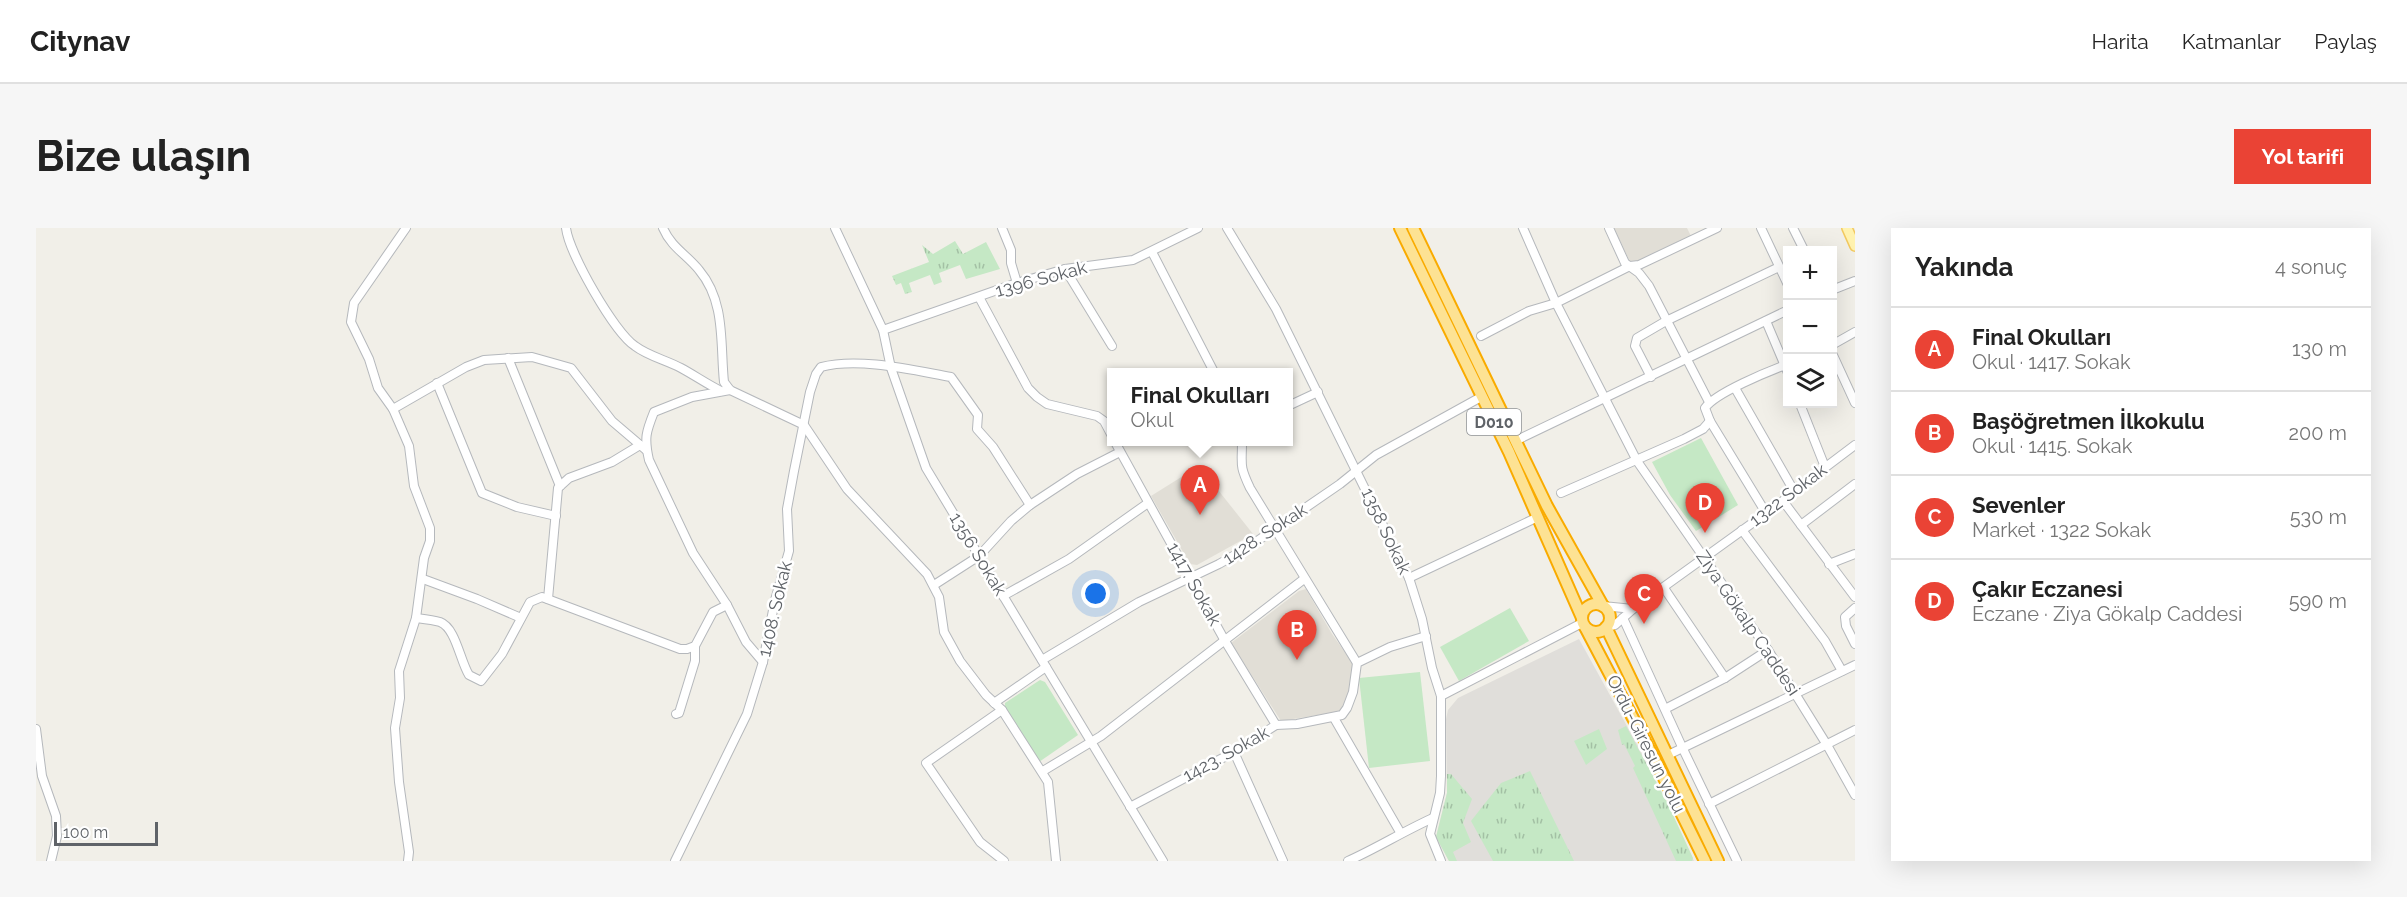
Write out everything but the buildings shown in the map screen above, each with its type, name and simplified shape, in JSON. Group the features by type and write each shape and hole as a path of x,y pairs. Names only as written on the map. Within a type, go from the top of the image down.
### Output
{"highway":[{"name":"D010","path":"1400,228 1538,516 1583,623"},
{"name":"D010","path":"1413,228 1547,506 1603,606"},
{"path":"1595,604 1603,606 1609,615 1606,627 1596,632 1583,623 1587,607 1595,604"},
{"name":"Ordu-Giresun yolu","path":"1583,623 1705,861"},
{"name":"Ordu-Giresun yolu","path":"1606,627 1718,861"}],"main road":[{"path":"1847,228 1855,246"}],"street":[{"path":"406,228 358,297 351,310 351,322 369,359 378,388 393,409 409,446 414,486 430,528 430,541 424,558 416,618 399,671 400,698 395,728 399,782 409,852 408,861"},
{"path":"566,228 570,246 587,278 615,325 634,346 681,368 721,391"},
{"path":"663,228 678,251 699,270 713,291 719,309 724,382 730,390 804,425 847,489 927,574 934,585 939,597 944,632 960,661 1002,710 1048,782 1056,861"},
{"name":"1356 Sokak","path":"835,228 883,330 891,368 926,468 1162,861"},
{"path":"1002,228 1011,250 1011,263 1017,283"},
{"name":"1396 Sokak","path":"883,330 1017,283 1065,269 1122,262 1152,252 1198,228"},
{"name":"1358 Sokak","path":"1227,228 1276,309 1409,578 1440,696 1440,793 1430,834 1442,861"},
{"name":"Ziya Gökalp Caddesi","path":"1523,228 1556,303 1636,460 1768,650 1855,795"},
{"path":"1609,228 1625,263 1649,286 1707,405 1710,421 1766,513"},
{"path":"1481,336 1529,311 1556,303 1630,266 1639,265 1717,228"},
{"path":"1761,228 1783,275"},
{"path":"1793,228 1802,246"},
{"path":"1152,252 1212,368"},
{"path":"1651,377 1635,341 1636,338 1666,321 1779,267"},
{"path":"1065,269 1112,346"},
{"path":"1837,288 1855,281"},
{"path":"979,297 1028,388 1047,404 1097,416 1107,427"},
{"path":"1515,441 1783,312"},
{"path":"1766,321 1783,358"},
{"path":"1837,343 1855,332"},
{"path":"1833,354 1855,403"},
{"path":"393,409 437,383 484,360 532,357 571,368 612,421 647,451"},
{"path":"508,358 561,486"},
{"name":"1408. Sokak","path":"675,861 747,714 763,662 775,600 789,551 787,509 810,392 816,374 821,368 849,363 951,377 978,415 977,429 993,447 1030,505"},
{"path":"1707,405 1783,365"},
{"path":"437,383 483,493 517,507 556,516"},
{"path":"1736,388 1794,490"},
{"path":"730,390 692,397 654,412 645,435 647,451 693,553 727,604 746,642 763,662"},
{"path":"1293,404 1318,392"},
{"name":"1428. Sokak","path":"994,703 1044,664 1139,602 1219,564 1276,529 1340,484 1357,469 1421,428 1481,397"},
{"path":"1802,408 1825,467"},
{"path":"1561,493 1684,439 1703,429 1710,421"},
{"name":"1322 Sokak","path":"1606,627 1623,618 1783,501 1794,490 1855,445"},
{"path":"548,599 558,488 570,478 612,462 640,446"},
{"name":"1417. Sokak","path":"1117,446 1225,641 1276,725"},
{"path":"1241,446 1242,471 1250,488 1357,663 1353,692 1347,708 1342,715 1334,718 1400,832"},
{"path":"934,585 979,556 1011,521 1030,505 1077,474 1120,452"},
{"path":"1801,525 1855,484"},
{"path":"1783,501 1855,597"},
{"path":"1003,596 1069,559 1148,503"},
{"path":"1409,578 1538,516"},
{"path":"1742,530 1825,641 1842,671"},
{"path":"1829,564 1855,554"},
{"path":"423,579 521,618"},
{"path":"1043,771 1101,736 1304,579"},
{"path":"1664,588 1725,678"},
{"path":"416,618 441,622 448,628 453,634 460,657 469,675 481,681 502,654 531,602 542,597 680,649 695,646"},
{"path":"676,714 679,712 695,662 695,646 713,612 727,604"},
{"path":"1603,606 1633,609"},
{"path":"1855,608 1845,618 1846,626 1855,644"},
{"path":"1623,618 1737,861"},
{"path":"1440,696 1583,623"},
{"path":"1357,663 1390,647 1426,636"},
{"path":"1665,709 1725,678 1768,650"},
{"path":"1668,755 1855,665"},
{"path":"1002,710 926,763 980,842 1004,861"},
{"name":"1423. Sokak","path":"1130,807 1234,752 1276,725 1334,718"},
{"path":"36,729 42,776 56,816 57,836 51,861"},
{"path":"1709,804 1855,730"},
{"path":"1234,752 1283,861"},
{"path":"1348,861 1357,859 1400,832 1433,818"}],"shaded area":[{"path":"1614,228 1687,228 1691,236 1639,261 1630,262"},
{"path":"1199,466 1253,534 1197,565 1190,564 1151,496"},
{"path":"1306,589 1332,634 1354,665 1350,692 1342,711 1281,721 1231,643 1299,591"},
{"path":"1579,639 1638,746 1694,861 1449,861 1436,837 1447,793 1446,719 1448,710 1458,698"}],"green space":[{"path":"955,241 963,254 986,242 1000,269 966,279 960,265 939,273 942,282 934,285 930,275 909,283 912,292 905,294 901,283 896,285 892,276 929,262 922,245 933,254"},
{"path":"1701,438 1738,505 1696,531 1670,495 1652,462"},
{"path":"1510,608 1529,641 1459,681 1440,647"},
{"path":"1420,672 1430,761 1369,768 1359,678"},
{"path":"1040,680 1045,682 1078,735 1039,762 1005,709 1005,703"},
{"path":"1626,726 1667,802 1693,858 1692,861 1676,861 1633,768 1635,766 1624,744 1622,745 1618,730"},
{"path":"1599,729 1607,749 1586,765 1574,741"},
{"path":"1530,771 1574,861 1493,861 1471,821 1501,783"},
{"path":"1447,774 1451,774 1472,799 1463,823 1471,842 1453,852 1457,861 1449,861 1436,837 1447,793"}],"place":[{"name":"Final Okulları","path":"1200,515"},
{"name":"Çakır Eczanesi","path":"1705,533"},
{"name":"Sevenler","path":"1644,624"},
{"name":"Başöğretmen İlkokulu","path":"1297,660"}]}
